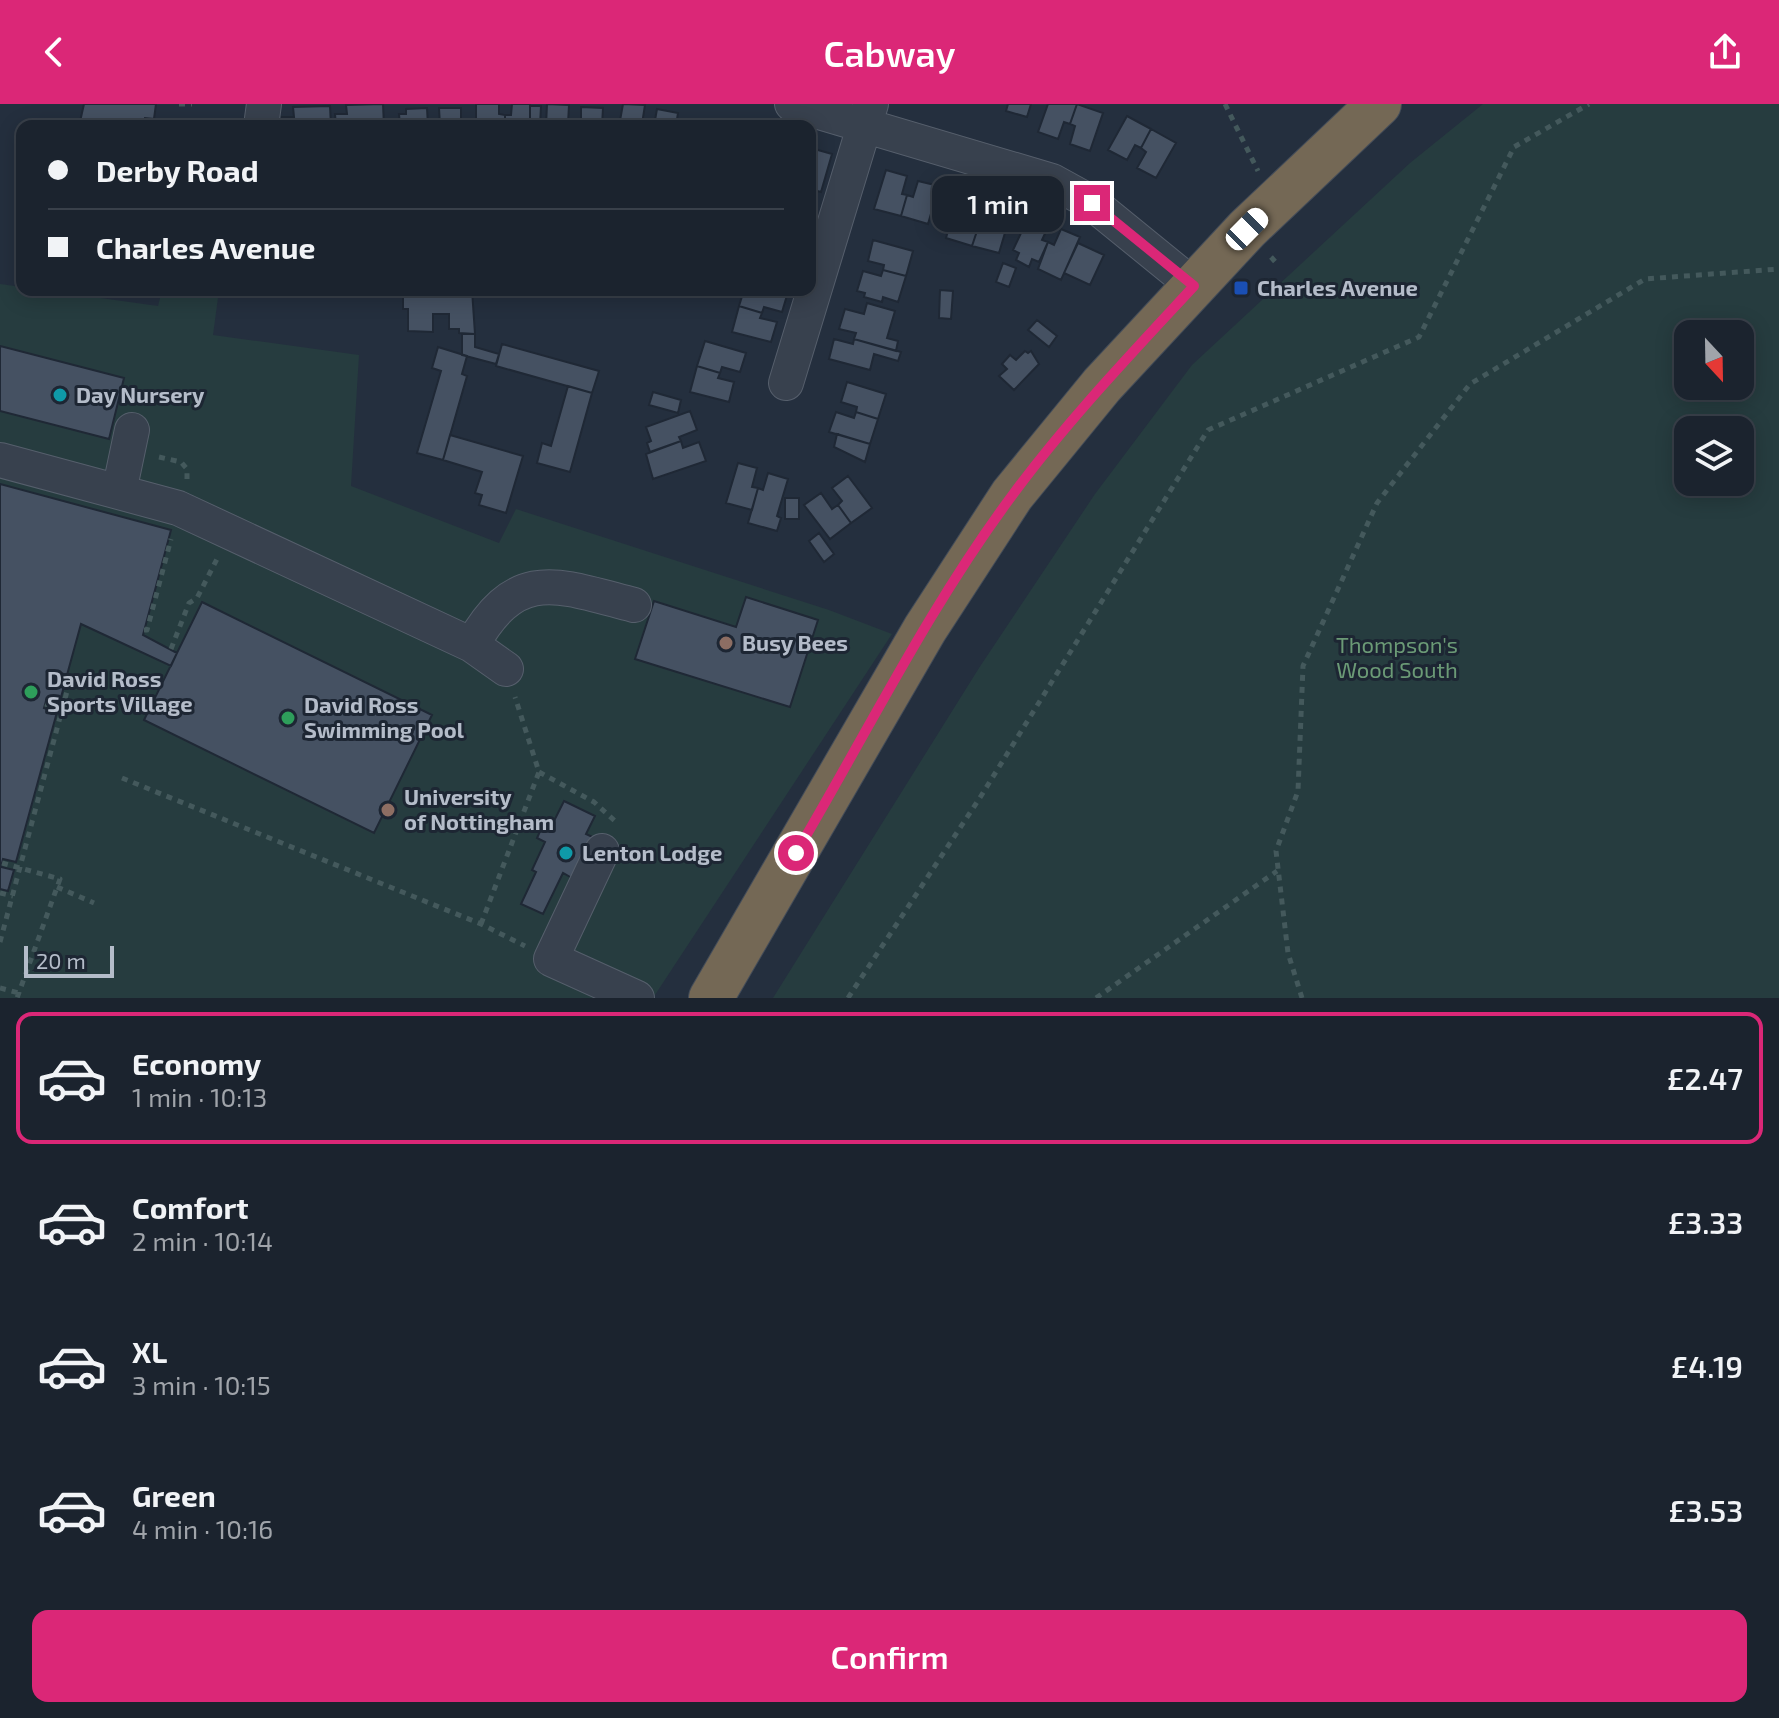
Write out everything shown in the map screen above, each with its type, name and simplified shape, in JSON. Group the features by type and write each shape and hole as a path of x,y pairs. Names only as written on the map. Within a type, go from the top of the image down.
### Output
{"highway":[{"path":"711,998 925,629 1012,495 1102,385 1194,286 1273,202 1379,104"}],"street":[{"path":"792,104 868,114 1052,181 1075,192 1121,225 1194,286"},
{"path":"816,285 868,114"},
{"path":"786,383 813,296"},
{"path":"119,492 130,440"},
{"path":"0,460 178,508 472,645 506,669"},
{"path":"472,645 488,616 511,595 541,587 568,588 634,605"},
{"path":"602,851 551,959 637,998"}],"path":[{"path":"179,104 192,104"},
{"path":"1225,104 1264,183"},
{"path":"848,998 981,796 1208,430 1419,337 1514,147 1589,104"},
{"path":"1302,998 1288,953 1276,851 1298,791 1303,666 1377,503 1470,384 1645,279 1779,269"},
{"path":"130,440 181,462 187,469 185,486"},
{"path":"171,649 189,603 197,598 231,531"},
{"path":"144,630 147,630 171,538"},
{"path":"481,924 539,772 506,669"},
{"path":"0,942 70,680 53,675"},
{"path":"45,704 63,709"},
{"path":"539,772 594,802 616,821 602,851"},
{"path":"122,778 481,924 551,959"},
{"path":"0,988 18,996 60,879 2,863"},
{"path":"1096,998 1278,870"},
{"path":"57,887 94,903"},
{"path":"0,893 13,896"}],"green space":[{"name":"Thompson's Wood South","path":"1483,104 1779,104 1779,998 773,998 979,668 1095,494 1192,365 1410,163"},
{"name":"University of Nottingham","path":"0,284 16,286 16,296 86,296 158,306 160,296 218,296 213,335 359,355 351,486 499,543 516,509 829,610 892,634 653,998 0,998"}],"building":[{"path":"84,104 156,104 154,119 80,120"},
{"path":"383,104 384,120 336,120 335,114 347,114 346,105"},
{"path":"476,104 499,104 499,114 505,115 505,120 476,120"},
{"path":"512,104 530,104 530,120 505,120 505,115 511,115"},
{"path":"547,104 569,105 568,120 546,120"},
{"path":"623,104 645,105 643,120 620,120"},
{"path":"1008,104 1031,104 1027,117 1006,111"},
{"path":"1048,104 1077,104 1070,124 1064,122 1058,139 1038,132"},
{"path":"1077,104 1103,113 1090,151 1070,144 1075,126 1070,124"},
{"path":"330,106 331,120 282,120 282,117 294,117 293,107"},
{"path":"530,106 541,106 540,120 530,120"},
{"path":"581,107 603,108 602,120 581,120"},
{"path":"427,108 428,120 400,120 399,114 406,114 406,109"},
{"path":"439,108 461,108 461,120 440,120"},
{"path":"657,109 678,113 677,120 655,120"},
{"path":"1127,116 1151,129 1141,148 1135,145 1127,160 1108,150"},
{"path":"1151,129 1176,143 1156,178 1137,168 1146,152 1141,148"},
{"path":"816,149 832,154 821,192 816,191"},
{"path":"886,170 907,176 902,194 907,195 901,216 874,209"},
{"path":"918,181 939,186 928,224 901,216 907,195 913,197"},
{"path":"957,199 978,205 973,223 979,225 972,246 946,238"},
{"path":"990,210 1010,216 999,253 972,246 979,225 985,226"},
{"path":"1030,214 1050,223 1042,240 1048,242 1039,262 1032,259 1029,267 1016,260 1019,253 1013,250"},
{"path":"1061,229 1080,237 1061,280 1038,269 1048,242 1054,245"},
{"path":"873,240 913,251 906,276 883,270 884,265 868,261"},
{"path":"1078,243 1104,255 1090,285 1064,273"},
{"path":"1003,263 1016,268 1009,287 996,282"},
{"path":"883,270 906,276 898,302 883,297 882,302 864,297 865,293 857,291 863,271 881,276"},
{"path":"940,290 953,291 951,319 939,318"},
{"path":"403,296 472,296 475,334 449,329 449,314 433,314 433,332 408,331 408,309 403,309"},
{"path":"742,296 787,296 782,312 764,307 762,313 739,306"},
{"path":"867,303 895,311 887,338 898,341 896,351 854,339 856,333 839,329 845,309 864,314"},
{"path":"739,306 762,313 760,318 777,322 771,342 732,332"},
{"path":"1037,320 1057,336 1049,347 1028,330"},
{"path":"462,334 475,334 475,347 499,354 496,364 462,355"},
{"path":"834,339 853,344 854,339 901,352 898,361 874,354 870,370 829,359"},
{"path":"705,341 746,353 740,372 722,367 720,373 697,366"},
{"path":"502,344 599,371 592,393 496,366"},
{"name":"Day Nursery","path":"0,346 124,378 109,439 0,411"},
{"path":"438,347 467,356 462,374 467,376 443,460 417,453 441,371 432,368"},
{"path":"1025,351 1031,351 1039,364 1014,390 999,376 1007,369 1002,364 1010,355 1016,360"},
{"path":"697,366 720,373 718,378 734,382 729,402 690,392"},
{"path":"847,382 886,394 878,419 856,412 857,407 841,402"},
{"path":"568,386 592,393 570,472 537,463 542,443 551,446"},
{"path":"653,392 681,400 678,413 649,405"},
{"path":"690,411 697,430 679,437 681,441 650,452 647,443 651,441 646,427"},
{"path":"836,412 854,418 856,412 878,419 870,444 829,432"},
{"path":"837,434 870,444 865,462 834,447"},
{"path":"450,435 523,456 506,513 479,505 482,495 475,493 482,472 443,460"},
{"path":"681,441 683,448 699,442 706,461 653,479 646,454"},
{"path":"738,463 757,468 752,487 758,488 752,510 726,503"},
{"path":"768,473 788,479 777,516 781,518 777,531 748,523 758,488 763,490"},
{"path":"848,476 872,508 851,523 838,505 842,501 832,488"},
{"name":"David Ross Sports Village","path":"0,484 171,530 143,635 177,653 171,666 81,624 67,675 54,671 52,679 65,683 59,704 46,701 44,708 57,712 16,862 3,859 1,867 14,870 8,891 0,889"},
{"path":"821,493 832,509 838,505 851,523 830,539 804,505"},
{"path":"785,498 799,498 799,519 785,519"},
{"path":"819,533 834,554 824,562 809,541"},
{"name":"Busy Bees","path":"746,597 818,620 790,707 635,659 654,601 736,627"},
{"name":"David Ross Swimming Pool","path":"202,602 432,715 374,833 144,720"},
{"name":"Lenton Lodge","path":"564,801 595,816 586,834 599,840 572,878 563,873 543,914 521,904 536,872 532,870 545,842 537,838 546,818 554,821"}],"place":[{"name":"Charles Avenue","path":"1241,288"},
{"name":"Day Nursery","path":"60,395"},
{"name":"Busy Bees","path":"726,643"},
{"name":"David Ross Sports Village","path":"31,692"},
{"name":"David Ross Swimming Pool","path":"288,718"},
{"name":"University of Nottingham","path":"388,810"},
{"name":"Lenton Lodge","path":"566,853"}],"route":[{"path":"796,853 925,629 1012,495 1102,385 1194,286 1092,203"}]}
